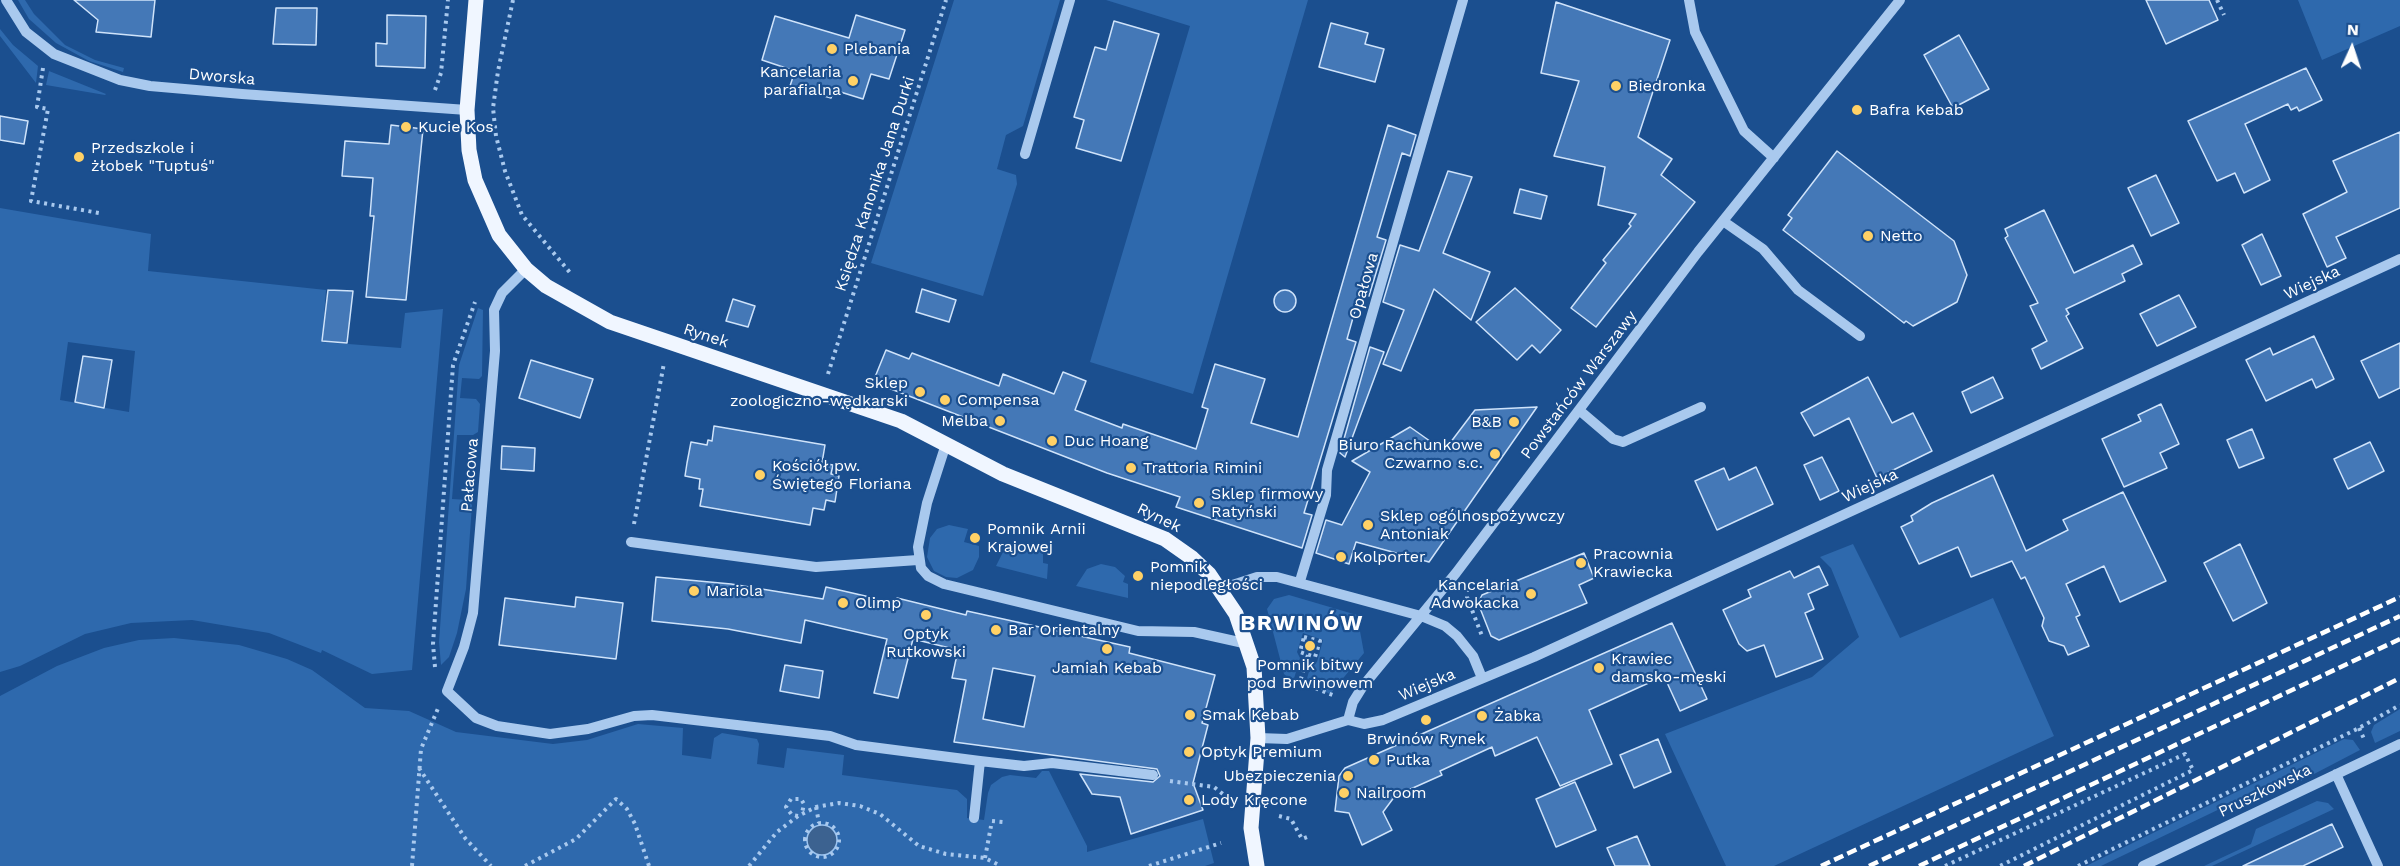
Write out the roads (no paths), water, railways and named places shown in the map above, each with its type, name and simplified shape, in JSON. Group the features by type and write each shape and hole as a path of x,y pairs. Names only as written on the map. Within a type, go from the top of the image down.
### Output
{"main road":[{"name":"Rynek","path":"476,0 467,110 469,150 475,180 488,214 499,235 526,269 561,296 610,322 861,405 901,421 1003,474 1165,539 1192,558 1220,589 1236,614 1248,644 1257,693 1258,738 1251,828 1257,866"}],"street":[{"name":"Dworska","path":"6,0 26,32 54,54 120,80 150,86 242,94 467,110"},
{"path":"1025,154 1070,0"},
{"name":"Opałowa","path":"1300,581 1326,495 1327,470 1463,0"},
{"path":"1689,0 1695,32 1744,131 1774,158"},
{"name":"Powstańców Warszawy","path":"1348,720 1353,702 1363,686 1421,616 1723,221 1900,0"},
{"path":"1723,221 1763,249 1798,290 1860,336"},
{"name":"Wiejska","path":"1348,720 1364,724 1383,720 1482,678 2400,259"},
{"name":"Pałacowa","path":"526,269 502,293 494,310 495,351 473,613 464,647 447,691 481,721 528,731 568,733 625,718 652,715 830,736 856,745 980,761"},
{"path":"1579,410 1612,439 1623,442 1701,406"},
{"path":"946,444 924,515 918,560 928,576 944,584 1138,630 1194,632 1248,644"},
{"path":"631,542 816,567 918,560"},
{"path":"1220,589 1262,576 1300,581 1421,616 1444,626 1457,636 1473,656 1482,678"},
{"path":"1258,738 1287,739 1348,720"},
{"name":"Pruszkowska","path":"2143,866 2400,744"},
{"path":"974,818 980,761 1024,766 1052,763 1153,775"},
{"path":"2336,774 2378,866"}],"railway":[{"path":"1821,866 2400,597"},
{"path":"1869,866 2400,616"},
{"path":"1919,866 2400,639"},
{"path":"2024,866 2400,678"}],"place":[{"name":"Plebania","path":"832,49"},
{"name":"Kancelaria parafialna","path":"853,81"},
{"name":"Biedronka","path":"1616,86"},
{"name":"Bafra Kebab","path":"1857,110"},
{"name":"Kucie Kos","path":"406,127"},
{"name":"Przedszkole i żłobek \"Tuptuś\"","path":"79,157"},
{"name":"Netto","path":"1868,236"},
{"name":"Sklep zoologiczno-wędkarski","path":"920,392"},
{"name":"Compensa","path":"945,400"},
{"name":"Melba","path":"1000,421"},
{"name":"B&B","path":"1514,422"},
{"name":"Duc Hoang","path":"1052,441"},
{"name":"Biuro Rachunkowe Czwarno s.c.","path":"1495,454"},
{"name":"Trattoria Rimini","path":"1131,468"},
{"name":"Kościół pw. Świętego Floriana","path":"760,475"},
{"name":"Sklep firmowy Ratyński","path":"1199,503"},
{"name":"Sklep ogólnospożywczy Antoniak","path":"1368,525"},
{"name":"Pomnik Arnii Krajowej","path":"975,538"},
{"name":"Kolporter","path":"1341,557"},
{"name":"Pracownia Krawiecka","path":"1581,563"},
{"name":"Pomnik niepodległości","path":"1138,576"},
{"name":"Mariola","path":"694,591"},
{"name":"Kancelaria Adwokacka","path":"1531,594"},
{"name":"Olimp","path":"843,603"},
{"name":"Optyk Rutkowski","path":"926,615"},
{"name":"Bar Orientalny","path":"996,630"},
{"name":"Pomnik bitwy pod Brwinowem","path":"1310,646"},
{"name":"Jamiah Kebab","path":"1107,649"},
{"name":"Krawiec damsko-męski","path":"1599,668"},
{"name":"Smak Kebab","path":"1190,715"},
{"name":"Żabka","path":"1482,716"},
{"name":"Brwinów Rynek","path":"1426,720"},
{"name":"Optyk Premium","path":"1189,752"},
{"name":"Putka","path":"1374,760"},
{"name":"Ubezpieczenia","path":"1348,776"},
{"name":"Nailroom","path":"1344,793"},
{"name":"Lody Kręcone","path":"1189,800"}],"district":[{"name":"BRWINÓW","path":"1302,624"}]}
